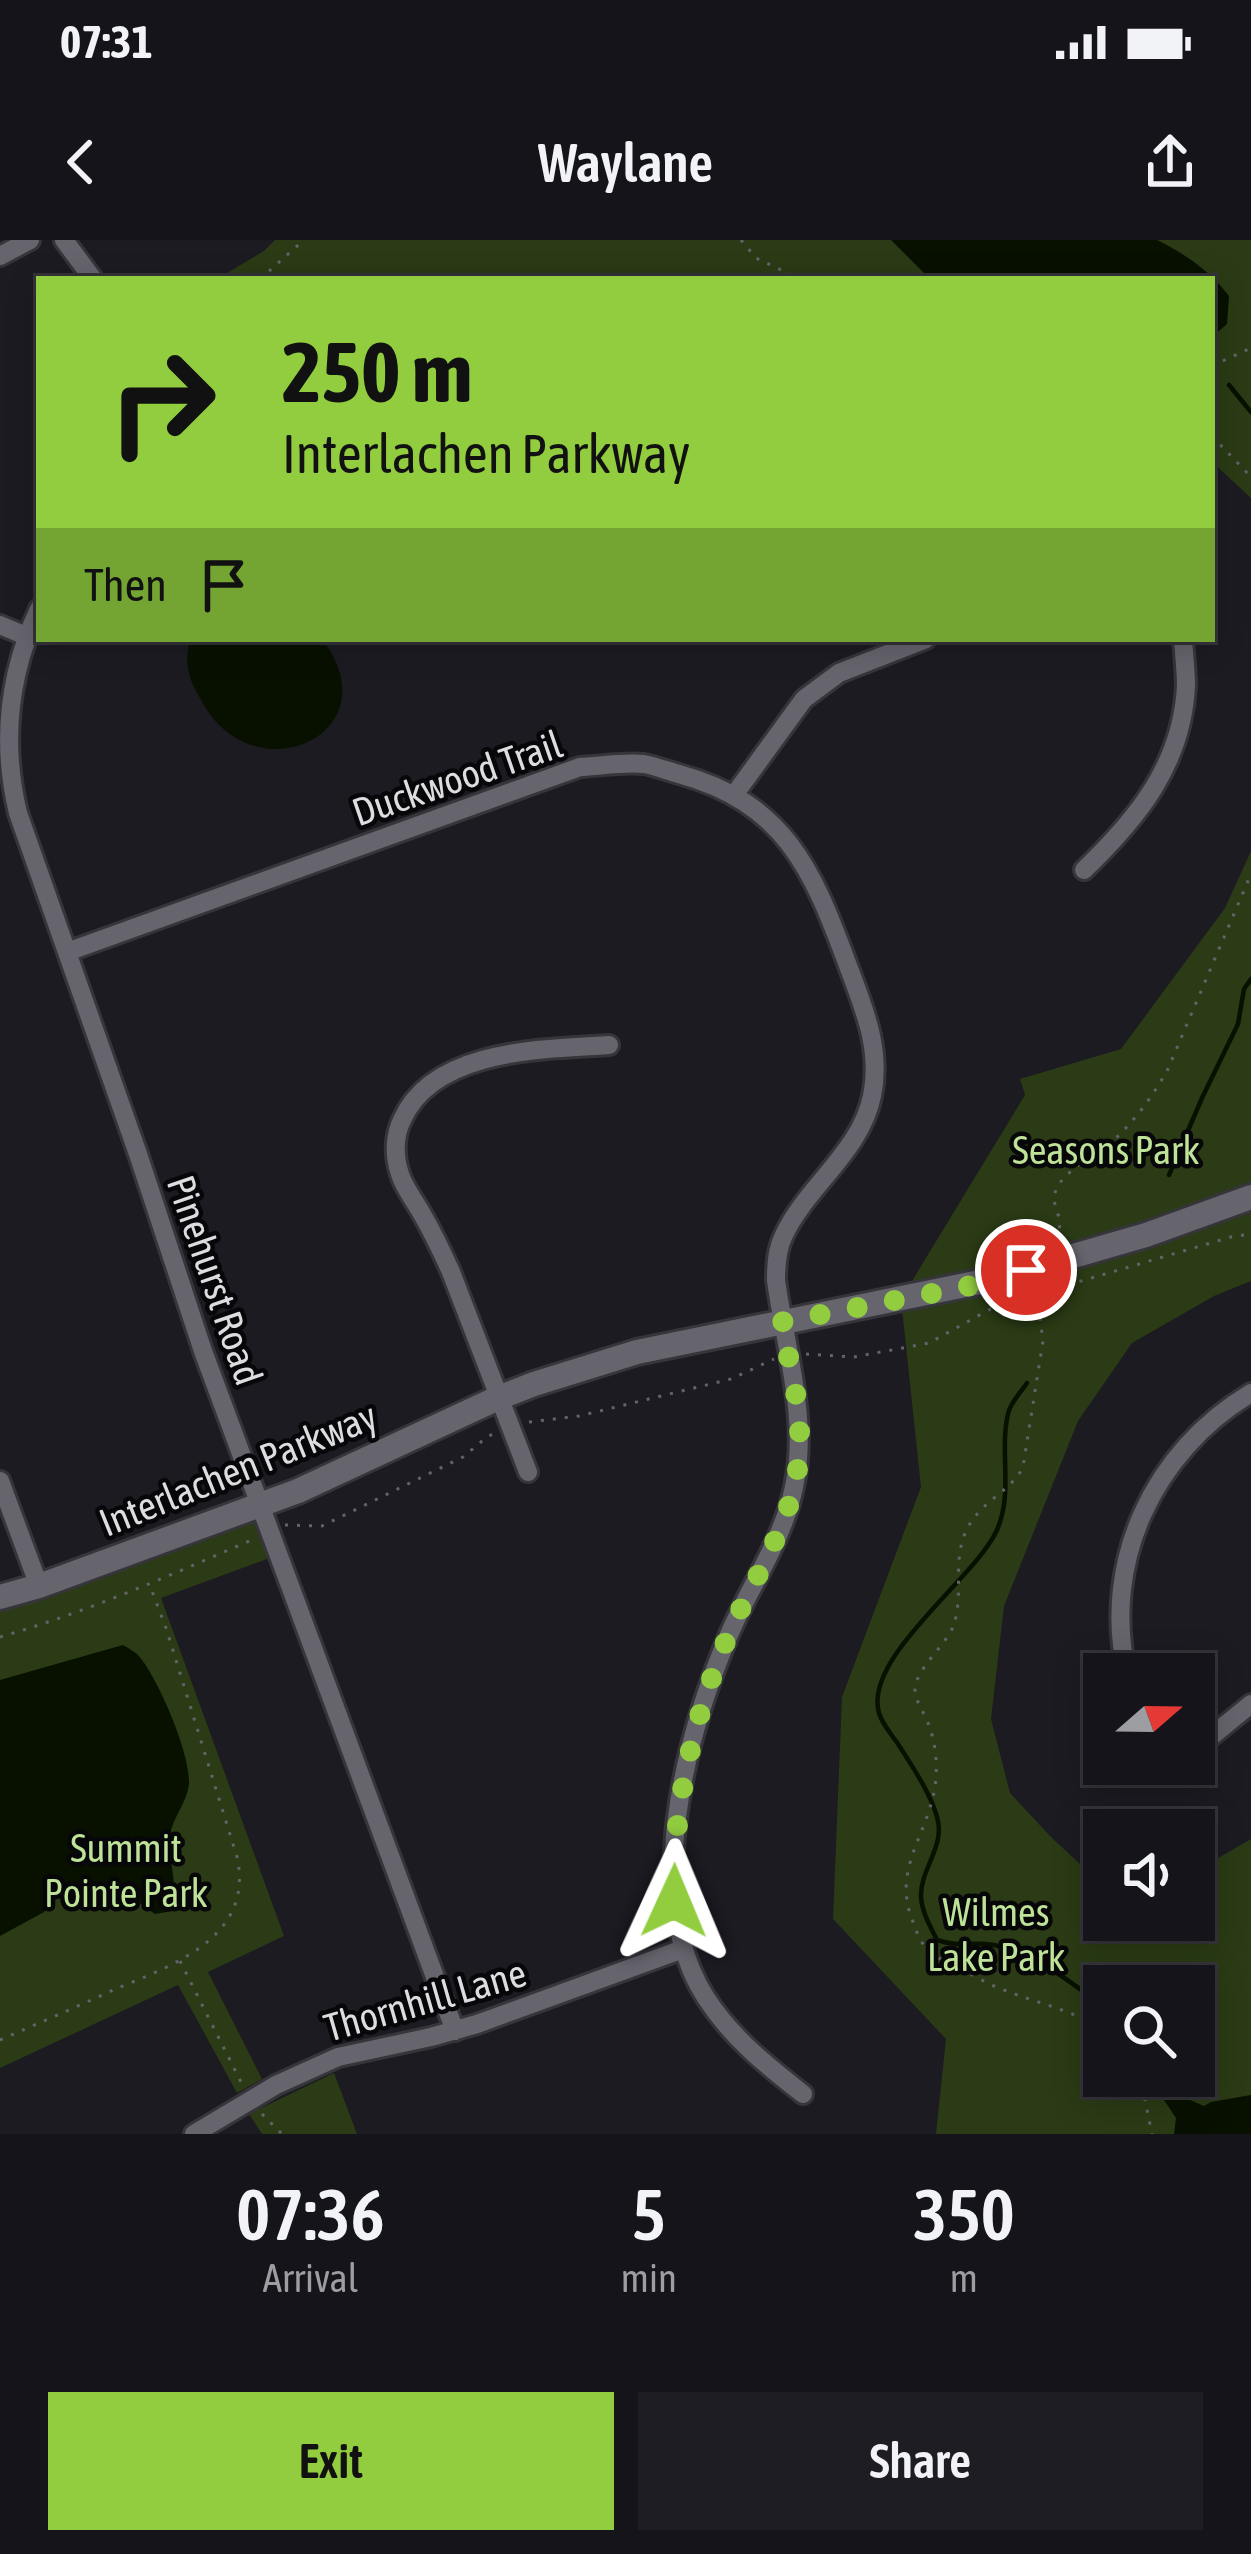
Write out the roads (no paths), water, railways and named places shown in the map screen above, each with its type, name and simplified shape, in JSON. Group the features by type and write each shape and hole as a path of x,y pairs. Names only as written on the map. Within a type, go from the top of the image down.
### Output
{"street":[{"path":"0,256 29,240"},
{"path":"64,240 91,276"},
{"name":"Pinehurst Road","path":"36,615 26,636 9,709 11,782 18,813 139,1154 202,1352 455,2031"},
{"path":"0,625 26,636"},
{"path":"734,795 805,699 839,673 918,642"},
{"path":"1084,870 1154,792 1176,746 1186,687 1183,642"},
{"name":"Duckwood Trail","path":"67,952 580,767 643,764 706,782 763,815 808,868 825,902 873,1041 872,1096 865,1119 795,1216 777,1256 781,1322 800,1432 795,1485 787,1517 712,1679 694,1738 673,1861 683,1949 704,1995 757,2058 803,2094"},
{"path":"528,1472 438,1243 400,1174 397,1130 419,1091 457,1069 532,1050 608,1046"},
{"name":"Interlachen Parkway","path":"0,1597 298,1491 499,1398 638,1352 990,1280 1146,1235 1251,1197"},
{"path":"1125,1653 1120,1611 1124,1570 1136,1526 1162,1475 1195,1434 1251,1393"},
{"path":"0,1481 39,1586"},
{"path":"1215,1734 1251,1704"},
{"name":"Thornhill Lane","path":"194,2134 267,2090 338,2056 455,2031 683,1949"}],"waterway":[{"path":"1229,385 1251,412"},
{"path":"1169,1175 1238,1024 1244,989 1251,979"},
{"path":"1027,1383 1008,1414 1004,1503 996,1532 887,1668 878,1691 879,1713 920,1779 937,1817 938,1838 921,1897 937,1940 994,1945 1024,1955 1083,1992"}],"park label":[{"name":"Seasons Park","path":"1106,1150"},
{"name":"Summit Pointe Park","path":"126,1870"},
{"name":"Wilmes Lake Park","path":"996,1934"}]}
